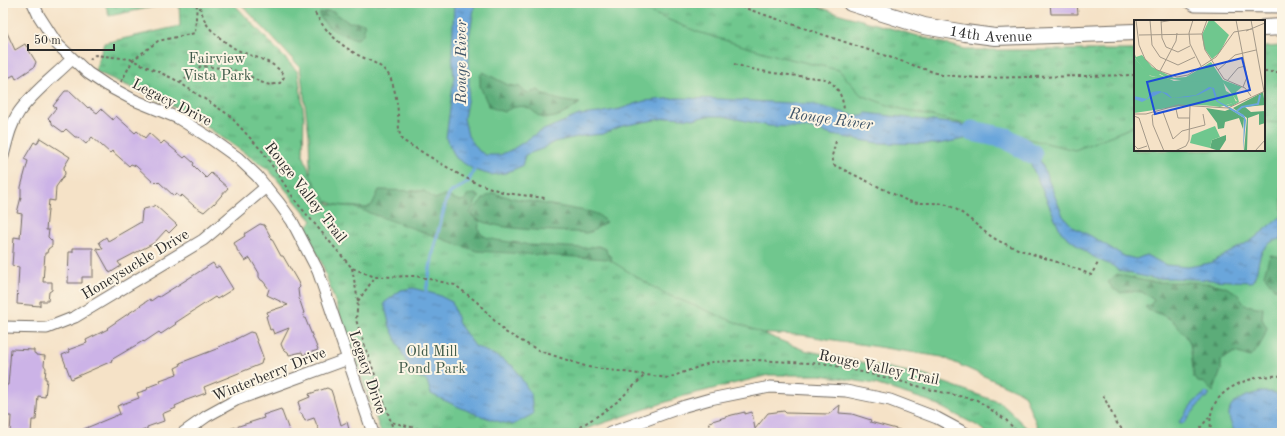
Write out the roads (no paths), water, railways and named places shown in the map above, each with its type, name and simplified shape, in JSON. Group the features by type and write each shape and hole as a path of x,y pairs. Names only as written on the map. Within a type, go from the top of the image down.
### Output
{"main road":[{"name":"14th Avenue","path":"851,3 924,26 995,37 1134,32"},
{"path":"1265,28 1282,27"}],"street":[{"name":"Legacy Drive","path":"33,3 56,44 82,68 106,85 134,100 178,118 210,138 238,158 266,187 292,221 318,271 373,433"},
{"path":"1190,3 1195,6 1282,7"},
{"path":"3,156 9,133 18,112 72,59"},
{"name":"Honeysuckle Drive","path":"3,327 47,328 75,317 203,240 266,187"},
{"name":"Winterberry Drive","path":"183,433 207,416 236,400 348,359"},
{"path":"610,433 685,406 710,399 770,387 846,391 890,400 937,418 965,433"}],"water":[{"path":"454,3 475,3 469,38 469,91 464,118 468,136 479,151 486,155 500,155 513,149 539,132 579,115 620,109 644,101 677,98 812,104 857,116 863,116 866,113 958,124 1031,146 1041,162 1063,216 1073,227 1124,256 1136,259 1146,255 1166,265 1188,267 1210,263 1252,240 1282,216 1282,238 1273,241 1262,251 1255,277 1252,282 1171,278 1155,279 1119,271 1113,266 1087,253 1061,232 1029,160 1017,148 996,142 969,138 938,144 877,143 832,135 810,128 769,126 723,116 707,116 694,119 671,117 622,126 603,134 582,136 554,142 542,149 525,155 522,166 505,173 491,175 474,170 456,158 446,138 454,78 452,52"},
{"path":"413,288 438,295 452,302 459,324 475,346 498,357 514,367 531,394 533,414 513,425 481,416 431,394 427,381 412,374 390,327 384,303 401,290"},
{"path":"1206,392 1210,394 1207,399 1202,401 1184,423 1179,422 1192,404"},
{"path":"1260,392 1271,392 1282,395 1282,433 1235,433 1229,417 1232,406 1240,399"}],"waterway":[{"name":"Rouge River","path":"972,131 1006,138 1032,154"},
{"path":"426,292 433,252 446,201 450,193 468,182 475,168"}],"park label":[{"name":"Fairview Vista Park","path":"217,66"},
{"name":"Old Mill Pond Park","path":"432,360"}]}
